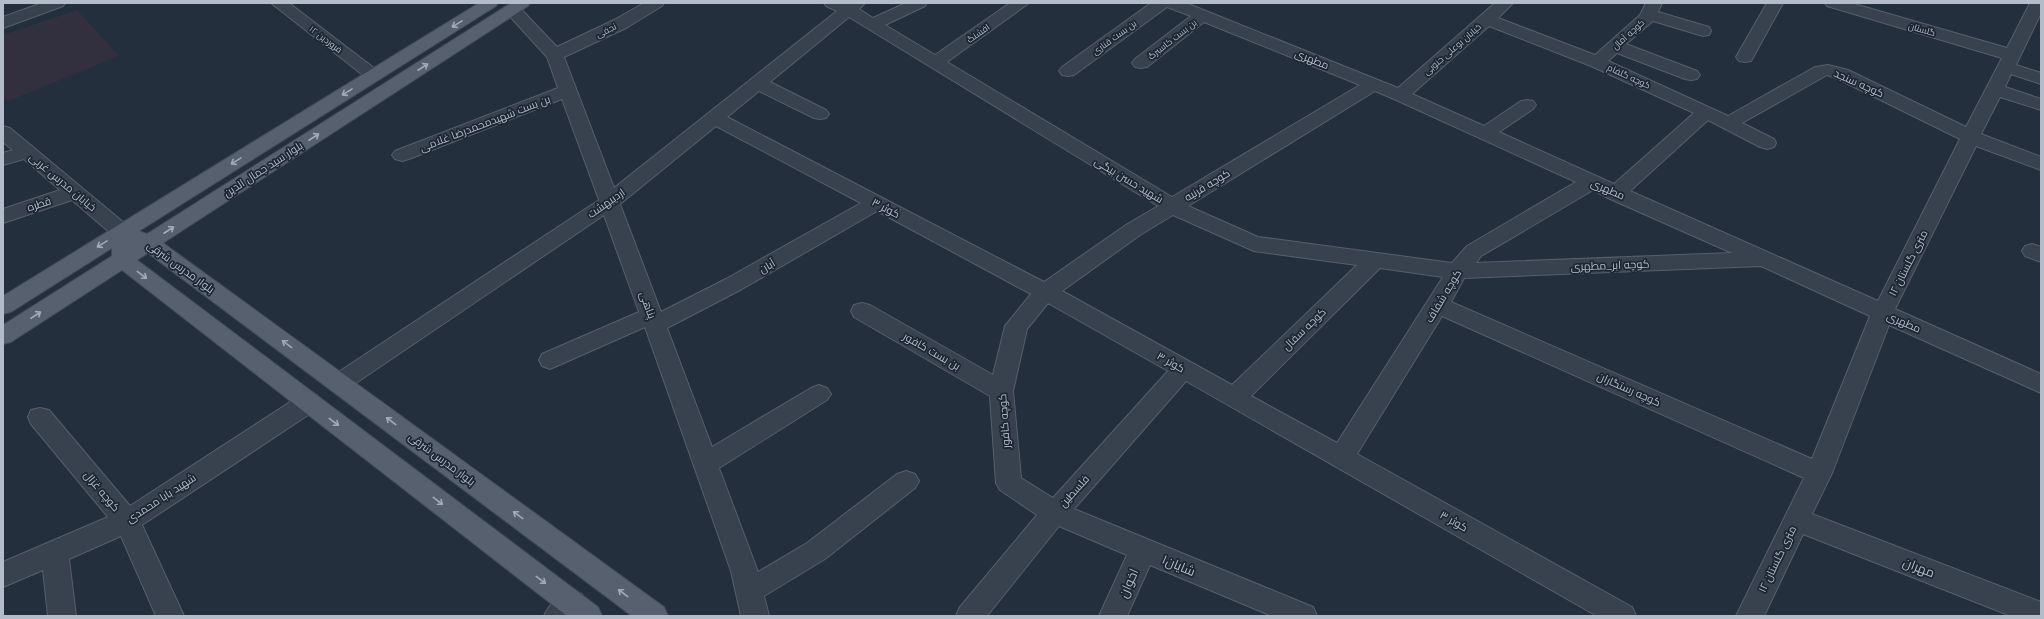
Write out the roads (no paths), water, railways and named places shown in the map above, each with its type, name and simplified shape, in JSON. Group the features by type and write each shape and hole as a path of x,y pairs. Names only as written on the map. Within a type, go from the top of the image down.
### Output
{"main road":[{"name":"بلوار سید جمال الدین","path":"3,306 490,3"},
{"name":"بلوار سید جمال الدین","path":"3,336 517,6"},
{"name":"بلوار مدرس شرقی","path":"122,232 149,243 654,616"},
{"path":"122,232 122,260 309,402 573,612"},
{"path":"309,402 339,383"}],"street":[{"path":"3,23 57,3"},
{"name":"۱۲ فروردین","path":"279,3 374,75"},
{"name":"نجفی","path":"555,55 620,24 656,3"},
{"path":"873,24 919,3"},
{"name":"افشنگ","path":"936,62 1021,3"},
{"name":"بن بست قناری","path":"1068,71 1161,3"},
{"name":"مطهری","path":"1172,3 1400,95 2041,384"},
{"name":"خیابان بوعلی جنوبی","path":"1400,95 1505,3"},
{"path":"1745,57 1775,3"},
{"name":"گلستان","path":"1833,3 2010,59"},
{"name":"۱۲ متری گلستان","path":"1750,616 1820,473 1883,312 2038,3"},
{"name":"شهید حسن بیگی","path":"846,5 873,24 1172,206 1254,244 1457,271"},
{"name":"اردیبهشت","path":"339,383 610,202 758,83 846,5"},
{"name":"پناهی","path":"517,6 555,55 706,464 744,571 755,616"},
{"path":"1651,8 1703,31"},
{"name":"کوچه آمال","path":"1597,62 1647,17 1651,8"},
{"name":"بن بست کاسبرگ","path":"1141,63 1203,15"},
{"name":"کوچه گلفام","path":"1487,19 1597,62 1706,112 1767,143"},
{"path":"1614,46 1691,75"},
{"path":"2010,59 2032,60"},
{"path":"2010,59 2041,79"},
{"name":"کوچه سنجد","path":"1727,124 1821,71 1828,70 1842,74 1971,137"},
{"path":"758,83 820,114"},
{"name":"کوچه قرنیه","path":"1045,292 1133,230 1374,84"},
{"name":"بن بست شهیدمحمدرضا غلامی","path":"402,155 568,90"},
{"path":"1995,90 2041,105"},
{"path":"1484,134 1527,105"},
{"path":"1615,193 1706,112"},
{"name":"کوثر ۳","path":"715,118 1045,292 1622,616"},
{"name":"خیابان مدرس غربی","path":"3,132 122,232"},
{"path":"1971,137 2041,164"},
{"path":"3,159 27,152"},
{"name":"کوچه شفاف","path":"1341,458 1438,305 1457,271 1474,252 1592,182"},
{"name":"قطره","path":"3,216 74,192"},
{"name":"آبان","path":"550,360 653,320 734,284 876,203"},
{"name":"کوچه ابر_مطهری","path":"1457,271 1763,259"},
{"name":"کوچه سفال","path":"1234,398 1374,260"},
{"name":"کوچه کافور","path":"1045,292 1016,326 1001,391 1009,483 1054,513"},
{"name":"کوچه رستگاران","path":"1438,305 1820,473"},
{"name":"بن بست کافور","path":"862,311 1001,391"},
{"name":"فلسطین","path":"970,616 1054,513 1183,369"},
{"path":"706,464 819,394"},
{"name":"شهید بابا محمدی","path":"3,575 127,521 309,402"},
{"name":"کوچه غزال","path":"40,417 127,521 170,616"},
{"path":"749,591 816,551 906,481"},
{"name":"شایان۱","path":"1054,513 1303,616"},
{"name":"مهران","path":"1797,520 2041,615"},
{"name":"اخوان","path":"1113,616 1143,550"},
{"path":"55,553 62,616"}]}
